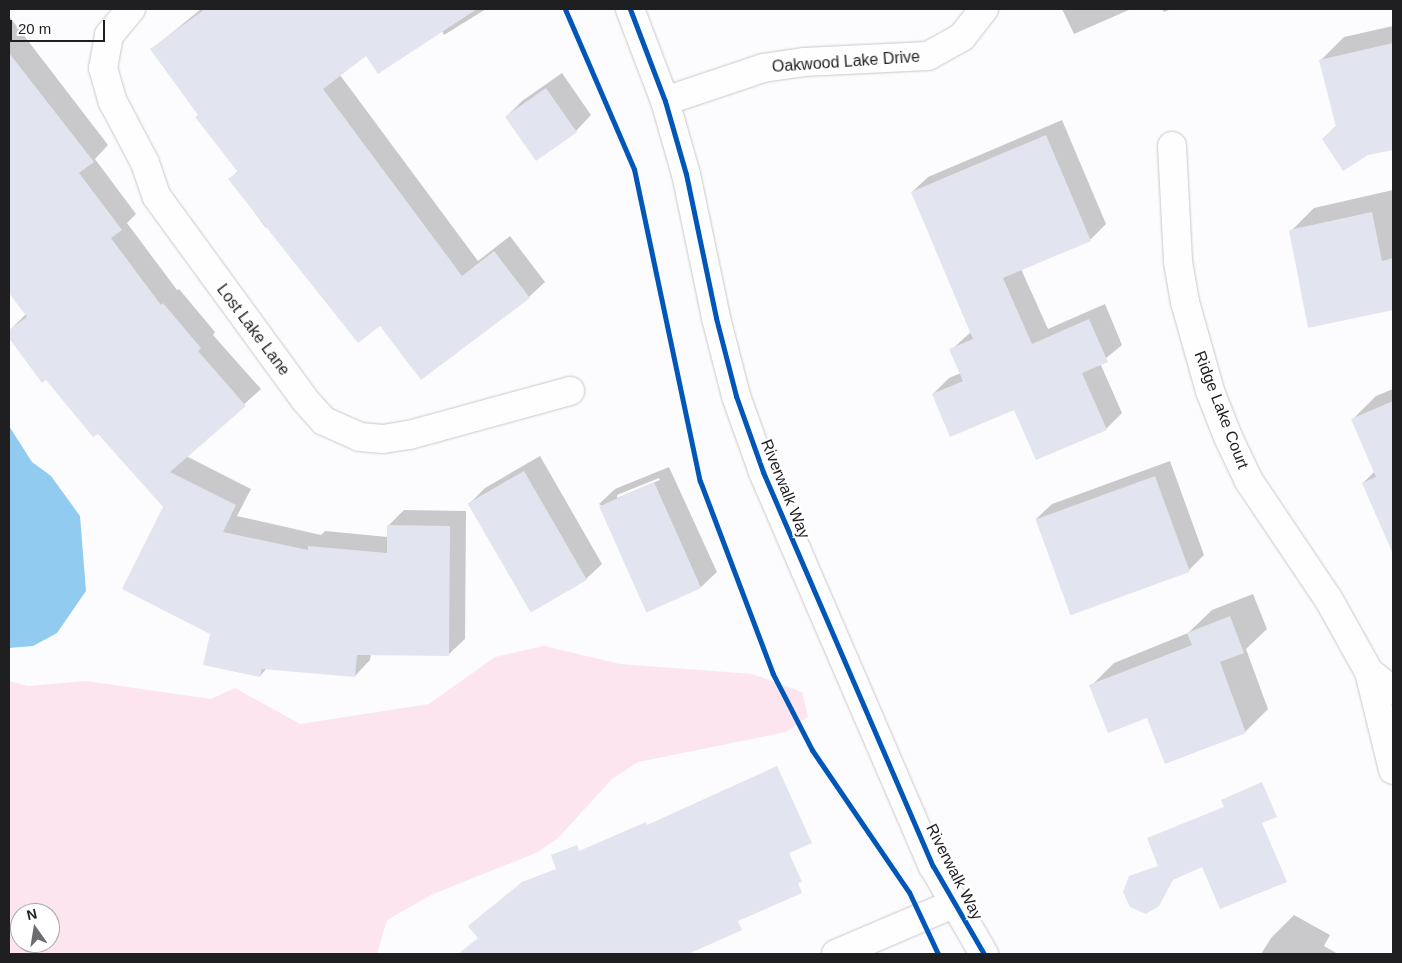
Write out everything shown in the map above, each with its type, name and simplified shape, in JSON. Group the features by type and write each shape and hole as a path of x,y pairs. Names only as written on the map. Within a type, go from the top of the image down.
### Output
{"street":[{"name":"Lost Lake Lane","path":"131,9 109,35 103,68 113,102 145,163 157,197 293,384 324,421 360,437 383,439 409,435 570,391"},
{"name":"Riverwalk Way","path":"630,9 665,101 686,174 736,396 763,472 933,866 980,953"},
{"name":"Oakwood Lake Drive","path":"665,101 763,68 804,62 928,56 962,37 984,9"},
{"name":"Ridge Lake Court","path":"1172,146 1178,262 1185,302 1210,391 1249,481 1329,600 1369,672 1393,770"},
{"name":"Ridge Lake Court","path":"1369,672 1393,691"},
{"path":"836,954 952,904"}],"shaded area":[{"path":"544,646 620,664 752,674 802,692 808,717 786,732 638,762 612,779 558,838 536,853 433,894 387,920 377,954 9,954 9,681 28,686 86,681 211,699 235,688 300,724 429,704 495,657"}],"water":[{"path":"9,426 32,462 51,476 80,516 86,591 57,633 33,646 9,648"}],"building":[{"path":"205,9 477,9 378,74 366,56 323,89 462,276 494,251 530,298 421,380 380,326 358,343 228,179 238,172 195,117 198,115 150,49"},
{"path":"1393,43 1393,150 1368,155 1343,171 1322,139 1336,127 1319,60"},
{"path":"9,53 94,162 79,173 122,230 111,238 161,305 163,303 201,348 198,351 246,406 170,472 236,505 223,532 308,550 308,546 387,553 387,525 450,526 449,656 357,655 355,677 262,669 260,677 203,665 210,634 122,589 163,507 98,434 93,437 46,380 42,383 9,338 9,330 27,317 9,293"},
{"path":"546,88 577,132 536,161 505,117"},
{"path":"1046,135 1091,241 1003,278 1032,344 1089,319 1108,362 1082,373 1107,430 1036,460 1014,410 950,437 932,394 963,381 949,349 973,339 911,192"},
{"path":"1372,212 1382,261 1393,258 1393,310 1308,328 1289,230"},
{"path":"1393,401 1393,554 1362,483 1376,477 1351,419"},
{"path":"524,471 587,580 531,613 468,504"},
{"path":"1155,476 1190,572 1071,615 1036,519"},
{"path":"654,482 701,588 646,612 599,506"},
{"path":"1230,616 1244,653 1220,662 1246,733 1165,764 1147,718 1108,733 1089,685 1192,645 1187,633"},
{"path":"777,766 812,843 789,853 802,882 798,883 802,893 738,921 742,930 688,954 458,954 478,938 468,926 522,882 556,869 551,855 577,845 579,851 646,822 647,825"},
{"path":"1262,782 1277,817 1262,823 1287,882 1220,909 1202,867 1173,880 1159,906 1146,914 1130,907 1123,892 1129,876 1158,866 1147,838 1224,807 1221,800"}],"cycle path":[{"path":"565,9 634,169 700,481 773,674 812,750 909,892 938,954"},
{"path":"630,9 665,101 686,174 716,318 736,396 763,472 933,866 984,954"}]}
